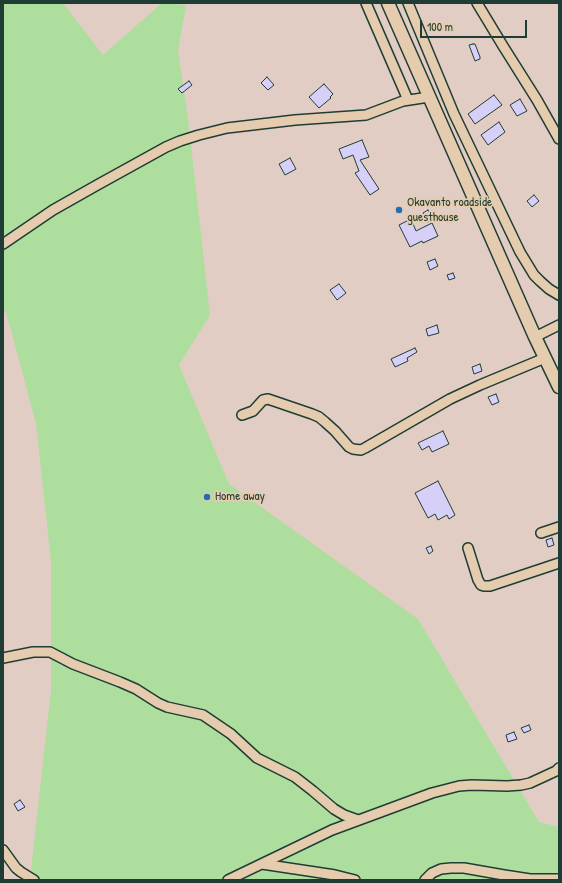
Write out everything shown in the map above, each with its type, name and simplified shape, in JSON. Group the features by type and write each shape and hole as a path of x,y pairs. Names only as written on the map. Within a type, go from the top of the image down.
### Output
{"main road":[{"path":"388,3 535,337 559,387"}],"street":[{"path":"366,3 408,100"},
{"path":"408,3 454,114 520,252 540,282 559,295"},
{"path":"477,3 502,46 537,100 559,139"},
{"path":"3,244 53,210 166,147 180,141 227,128 295,120 366,115 408,100 429,97"},
{"path":"535,337 559,325"},
{"path":"242,415 253,411 263,400 268,399 319,417 335,431 349,447 361,450 450,399 546,358"},
{"path":"541,533 559,527"},
{"path":"468,548 478,580 481,585 484,586 490,586 559,563"},
{"path":"3,658 33,652 50,652 73,664 136,689 158,703 168,707 203,715 231,734 256,758 295,777 334,809 344,815 358,820"},
{"path":"228,880 332,830 432,793 472,785 521,785 530,783 556,771 559,768"},
{"path":"3,850 20,872 34,880"},
{"path":"262,864 335,875 355,880"},
{"path":"425,880 432,873 441,869 451,868 464,868 530,879 559,879"}],"green space":[{"path":"3,3 63,3 103,55 162,3 186,5 178,51 188,118 210,315 179,365 229,484 418,619 539,822 559,827 559,880 30,880 51,690 51,561 36,424 10,326 3,306"}],"building":[{"path":"475,44 480,57 480,59 475,61 469,45"},
{"path":"267,77 274,85 268,90 261,83"},
{"path":"189,81 192,85 182,93 178,89"},
{"path":"324,84 333,94 330,97 331,98 319,108 309,97"},
{"path":"494,95 502,105 475,124 468,114"},
{"path":"520,99 527,111 517,116 510,105"},
{"path":"499,122 505,132 488,145 481,135"},
{"path":"362,140 369,157 360,160 379,189 370,195 355,173 359,171 353,155 343,159 339,149"},
{"path":"290,158 296,169 285,175 279,164"},
{"path":"534,195 539,201 532,207 527,201"},
{"path":"428,210 433,219 428,222 423,213"},
{"path":"411,219 416,231 432,223 438,236 410,247 399,225"},
{"path":"435,259 438,266 430,270 427,262"},
{"path":"453,273 455,278 449,280 447,275"},
{"path":"339,284 346,293 337,300 330,290"},
{"path":"437,325 439,333 428,336 426,329"},
{"path":"415,348 417,352 407,358 408,361 395,367 391,359"},
{"path":"480,364 482,371 474,374 472,367"},
{"path":"496,394 499,402 492,405 488,397"},
{"path":"443,431 449,444 432,452 429,446 422,450 418,443"},
{"path":"438,481 455,515 449,519 447,515 438,520 435,514 428,518 415,493"},
{"path":"552,538 554,545 548,547 546,540"},
{"path":"431,546 433,551 429,554 426,548"},
{"path":"529,725 531,730 524,733 521,728"},
{"path":"514,732 517,739 508,742 506,735"},
{"path":"20,800 25,807 18,811 14,804"}],"place":[{"name":"Okavanto roadside guesthouse","path":"399,210"},
{"name":"Home away","path":"207,497"}]}
